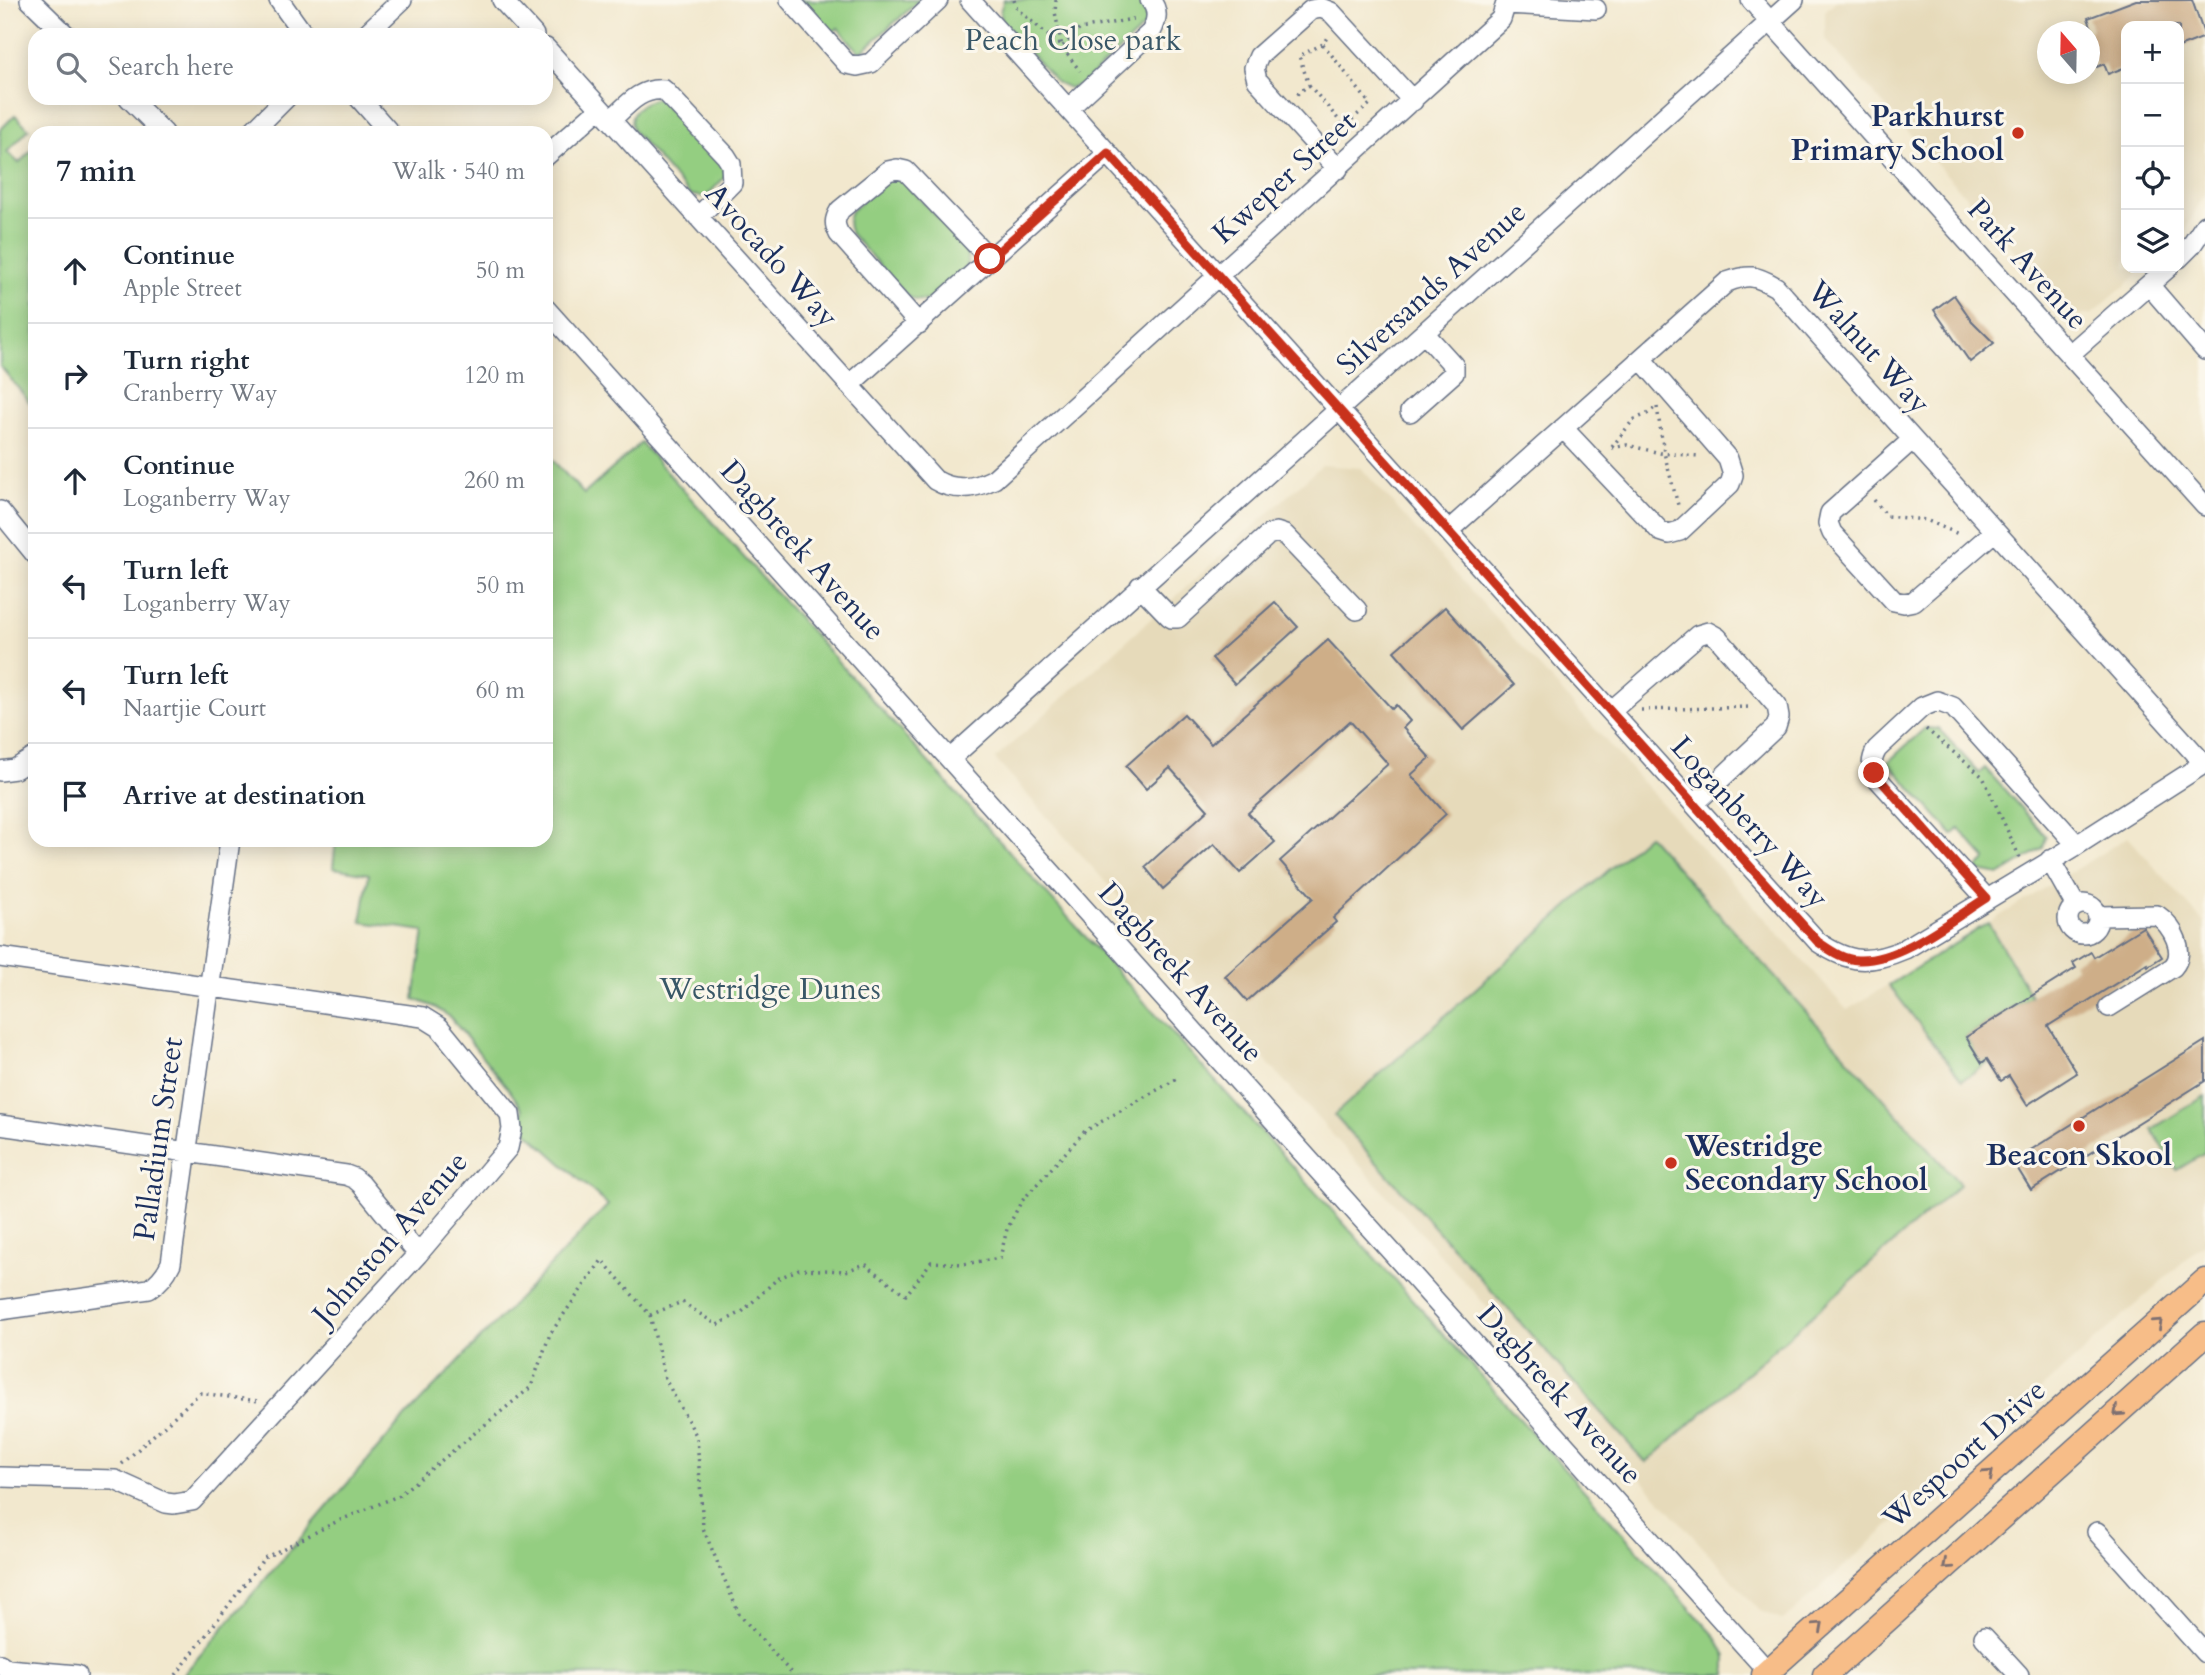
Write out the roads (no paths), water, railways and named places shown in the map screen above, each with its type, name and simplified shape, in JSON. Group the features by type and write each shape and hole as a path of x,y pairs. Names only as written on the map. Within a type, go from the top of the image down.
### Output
{"main road":[{"name":"Wespoort Drive","path":"1768,1674 2205,1281"},
{"path":"1825,1675 2205,1334"}],"street":[{"path":"30,0 59,28"},
{"path":"279,0 299,28"},
{"path":"372,28 402,0"},
{"path":"502,0 528,28"},
{"path":"790,0 847,64 857,66 871,63 938,0"},
{"name":"Park Avenue","path":"1751,0 2205,506"},
{"name":"Silversands Avenue","path":"950,759 1794,0"},
{"path":"1507,2 1596,9"},
{"name":"Kweper Street","path":"962,489 982,485 994,479 1413,101 1501,19 1507,2"},
{"name":"Loganberry Way","path":"980,4 1068,109 1339,411 1818,942 1836,954 1856,960 1883,958 1905,949 2205,764"},
{"path":"1068,109 1151,33 1156,24 1154,7"},
{"path":"1338,169 1258,80 1254,68 1259,55 1311,10 1321,8 1331,12 1413,101"},
{"name":"Avocado Way","path":"553,56 935,480 944,486 962,489"},
{"path":"553,151 605,114 643,92 650,89 664,90 731,164 732,183 698,217"},
{"path":"136,105 157,126"},
{"path":"258,126 279,105"},
{"path":"365,105 384,126"},
{"path":"849,385 1108,153"},
{"path":"919,324 839,234 834,224 840,210 888,170 906,171 990,259"},
{"path":"2184,253 2205,225"},
{"path":"2070,354 2162,273"},
{"name":"Walnut Way","path":"1448,531 1727,282 1742,276 1758,276 1776,286 2205,764"},
{"path":"2149,285 2205,350"},
{"name":"Dagbreek Avenue","path":"553,317 1768,1674"},
{"path":"1410,412 1455,370 1424,334"},
{"path":"1563,428 1660,531 1669,534 1680,531 1730,484 1733,475 1728,459 1665,400 1641,359"},
{"path":"1912,440 1830,513 1828,523 1832,533 1894,601 1904,603 1914,601 1994,531"},
{"path":"0,511 28,545"},
{"path":"1140,586 1172,618 1178,618 1268,535 1280,533 1285,535 1357,610"},
{"path":"1611,711 1698,635 1709,632 1717,637 1777,706 1779,717 1776,727 1694,804"},
{"path":"1986,898 1877,778 1872,768 1873,755 1877,749 1922,707 1937,701 1952,707 2077,845"},
{"path":"0,771 15,769 28,761"},
{"name":"Palladium Street","path":"0,1310 149,1289 157,1283 171,1263 229,847"},
{"path":"2050,860 2076,906 2090,906 2098,916 2157,915 2179,946 2179,957 2173,967 2109,1007"},
{"name":"Johnston Avenue","path":"0,957 423,1017 439,1027 510,1114 512,1129 508,1148 418,1254 197,1497 188,1503 166,1503 115,1480 0,1477"},
{"path":"0,1125 346,1175 354,1178 418,1254"},
{"path":"2097,1532 2205,1653"},
{"path":"1984,1636 2019,1675"},
{"path":"0,1664 7,1669 77,1675"}],"place":[{"name":"Parkhurst Primary School","path":"2018,133"},
{"name":"Beacon Skool","path":"2079,1126"},
{"name":"Westridge Secondary School","path":"1671,1163"}],"park label":[{"name":"Peach Close park","path":"1073,40"},
{"name":"Westridge Dunes","path":"770,989"}]}
